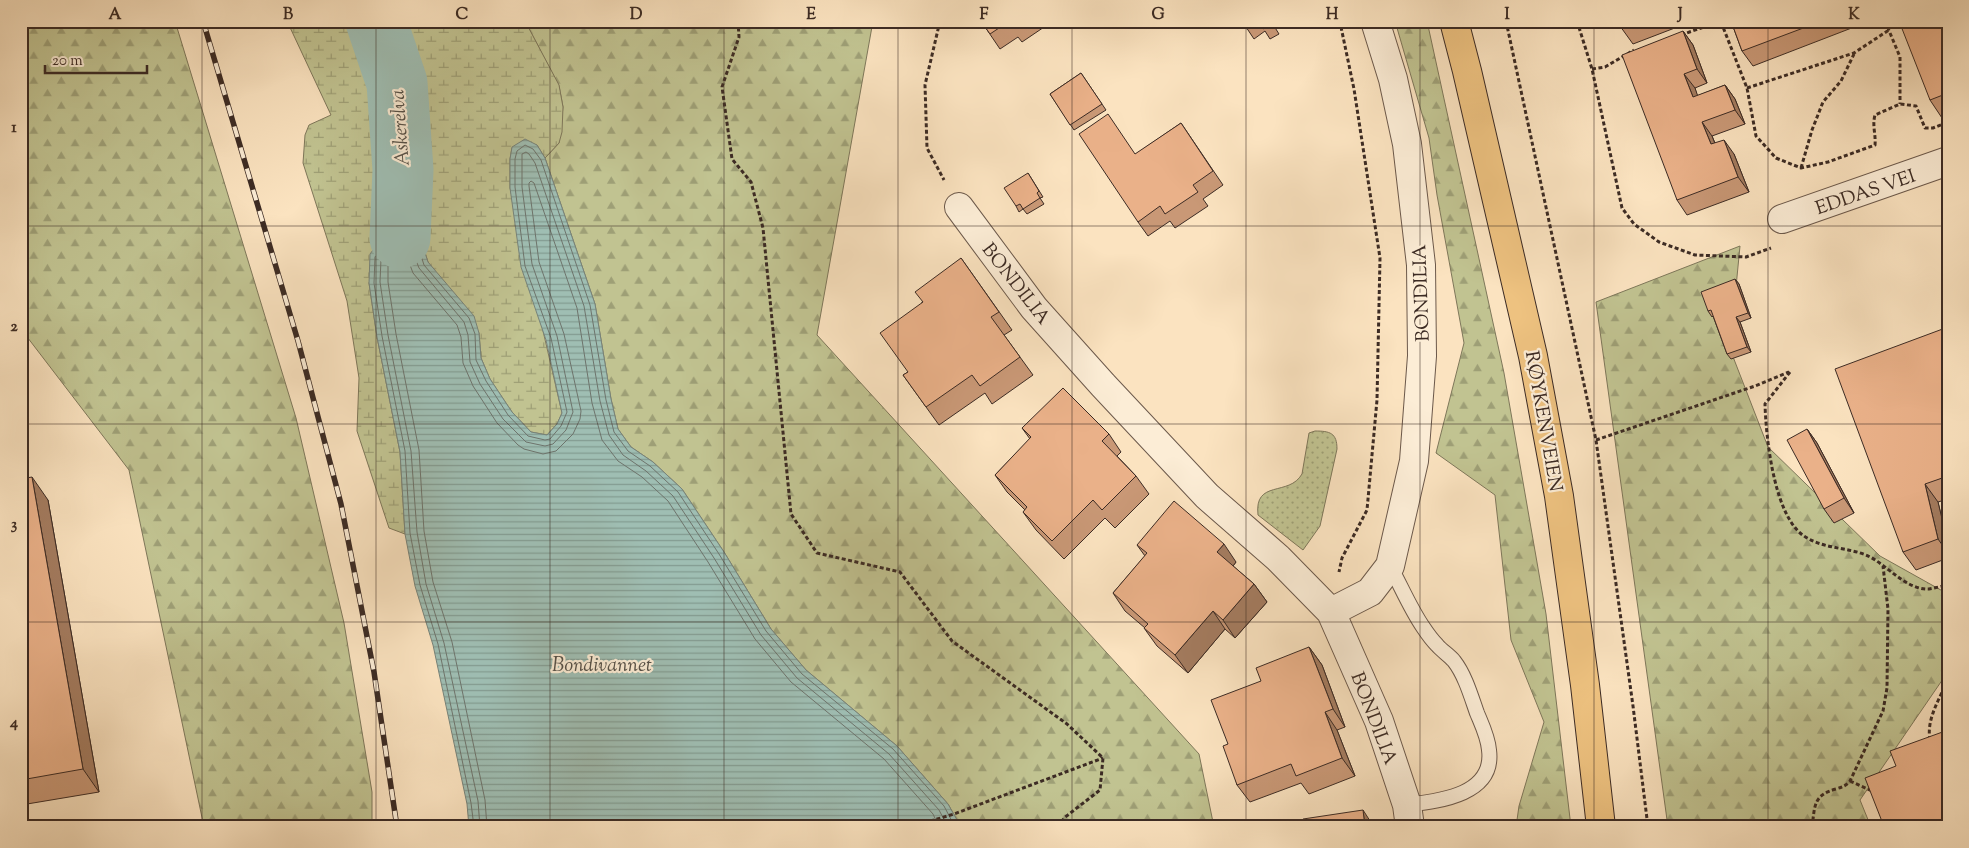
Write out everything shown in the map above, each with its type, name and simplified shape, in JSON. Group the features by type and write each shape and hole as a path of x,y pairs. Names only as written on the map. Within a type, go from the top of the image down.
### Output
{"main road":[{"name":"RØYKENVEIEN","path":"1454,21 1468,71 1535,365 1560,505 1586,685 1601,827"}],"street":[{"name":"BONDILIA","path":"1331,612 1370,592 1390,566 1414,462 1422,356 1421,265 1407,144 1393,79 1375,21"},
{"name":"EDDAS VEI","path":"1782,219 1948,161"},
{"name":"BONDILIA","path":"959,206 1034,308 1103,385 1207,496 1278,558 1331,612 1379,721 1408,816"}],"lane":[{"path":"1390,566 1422,625 1436,645 1454,661 1467,686 1489,750 1484,774 1477,784 1467,791 1408,816"}],"path":[{"path":"738,21 739,37 722,87 732,159 751,182 763,228 791,514 817,553 900,572 952,641 1067,724 1103,758"},
{"path":"940,21 925,85 927,148 959,206"},
{"path":"1331,612 1342,558 1367,510 1377,400 1380,258 1354,89 1338,21"},
{"path":"1506,21 1596,440 1648,827"},
{"path":"1577,21 1592,69 1622,208 1634,224 1659,242 1695,255 1746,257 1772,248"},
{"path":"1675,37 1721,21 1747,88 1756,136 1776,158 1801,168 1828,162 1875,145 1876,134 1873,124 1875,115 1900,104 1916,106 1925,128 1933,128 1948,122"},
{"path":"1885,21 1900,57 1900,104"},
{"path":"1747,88 1854,54 1889,30"},
{"path":"1592,69 1605,67 1628,52 1638,49"},
{"path":"1801,168 1812,130 1824,102 1841,81 1854,54"},
{"path":"1596,440 1756,386 1790,372 1765,404 1771,463 1784,507 1797,530 1804,536 1832,548 1866,556 1916,586 1928,589 1948,585"},
{"path":"1812,827 1815,803 1824,792 1846,786 1850,781 1883,711 1887,688 1888,609 1883,566"},
{"path":"1930,744 1928,732 1930,724 1948,680"},
{"path":"1942,694 1948,699"},
{"path":"924,824 1103,758"},
{"path":"1059,827 1064,818 1100,790 1103,758"},
{"path":"1850,781 1872,791"}],"green space":[{"path":"21,21 175,21 296,418 344,623 372,792 372,827 204,827 129,470 21,329"},
{"path":"287,21 525,21 559,85 563,107 562,132 559,143 545,158 537,145 512,148 510,159 510,188 562,413 557,424 547,435 531,432 512,412 490,379 481,358 479,333 428,262 420,237 385,238 369,283 377,337 400,452 405,534 389,528 357,431 359,378 347,301 303,163 305,135 309,125 331,115"},
{"path":"525,21 873,21 817,335 1199,754 1214,827 961,827 948,804 897,746 806,670 771,629 724,552 682,489 653,462 631,447 618,429 595,304 545,158 559,143 563,107 559,86"},
{"path":"1395,21 1427,21 1504,373 1546,614 1571,827 1516,827 1519,806 1544,722 1511,640 1495,495 1436,453 1464,343 1437,195 1429,138"},
{"path":"1740,246 1730,349 1768,447 1880,556 1948,594 1948,656 1945,676 1860,800 1871,827 1668,827 1596,302"},
{"path":"1315,431 1332,434 1336,439 1337,449 1320,526 1303,550 1258,515 1258,504 1261,497 1267,492 1289,485 1302,474 1309,433"}],"water":[{"name":"Bondivannet","path":"525,139 537,145 545,158 595,304 618,429 631,447 653,462 682,489 724,552 771,629 806,670 897,746 948,804 961,827 469,827 467,804 433,645 415,586 405,534 400,452 377,337 369,283 370,254 385,238 420,237 428,262 474,316 479,333 481,358 490,379 512,412 531,432 547,435 557,424 562,413 546,340 521,267 510,188 512,147"}],"building":[{"path":"981,21 1020,21 1011,27 1008,22 990,34"},
{"path":"1242,21 1258,21 1246,29"},
{"path":"1258,21 1271,21 1272,23 1263,29"},
{"path":"1618,21 1633,21 1620,26"},
{"path":"1731,21 1822,21 1742,51"},
{"path":"1899,21 1948,21 1948,93 1930,100"},
{"path":"1683,31 1697,69 1684,74 1693,97 1725,85 1735,110 1702,122 1711,144 1724,140 1738,177 1677,200 1622,55"},
{"path":"1081,73 1102,104 1070,125 1050,94"},
{"path":"1108,114 1135,154 1181,123 1213,171 1193,185 1198,192 1165,214 1160,206 1138,222 1079,134"},
{"path":"1028,173 1039,191 1037,193 1040,198 1023,209 1020,204 1016,206 1004,188"},
{"path":"961,258 999,312 991,317 1020,357 980,386 972,375 926,407 903,375 908,372 880,333 923,302 915,292"},
{"path":"1735,279 1748,313 1736,317 1747,347 1727,354 1711,310 1708,311 1701,292"},
{"path":"1948,327 1948,476 1925,484 1938,539 1903,552 1835,369"},
{"path":"1063,388 1109,434 1102,441 1136,476 1102,510 1093,500 1052,541 1023,512 1027,507 995,475 1031,437 1022,428"},
{"path":"1807,429 1844,498 1824,509 1787,440"},
{"path":"32,477 83,769 21,780 21,479"},
{"path":"1174,501 1224,544 1217,552 1254,584 1223,620 1213,611 1175,655 1144,628 1148,624 1113,593 1147,553 1137,545"},
{"path":"1309,647 1333,709 1325,712 1342,758 1296,776 1291,764 1237,785 1223,746 1228,744 1211,700 1261,681 1256,668"},
{"path":"1948,730 1948,827 1877,827 1883,824 1865,778 1896,766 1890,751"},
{"path":"1363,810 1365,827 1295,827 1304,826 1303,819"}],"waterway":[{"name":"Askerelva","path":"376,21 397,83 403,170 400,238"}],"railway":[{"path":"203,21 298,341 341,504 374,672 397,827"}]}
